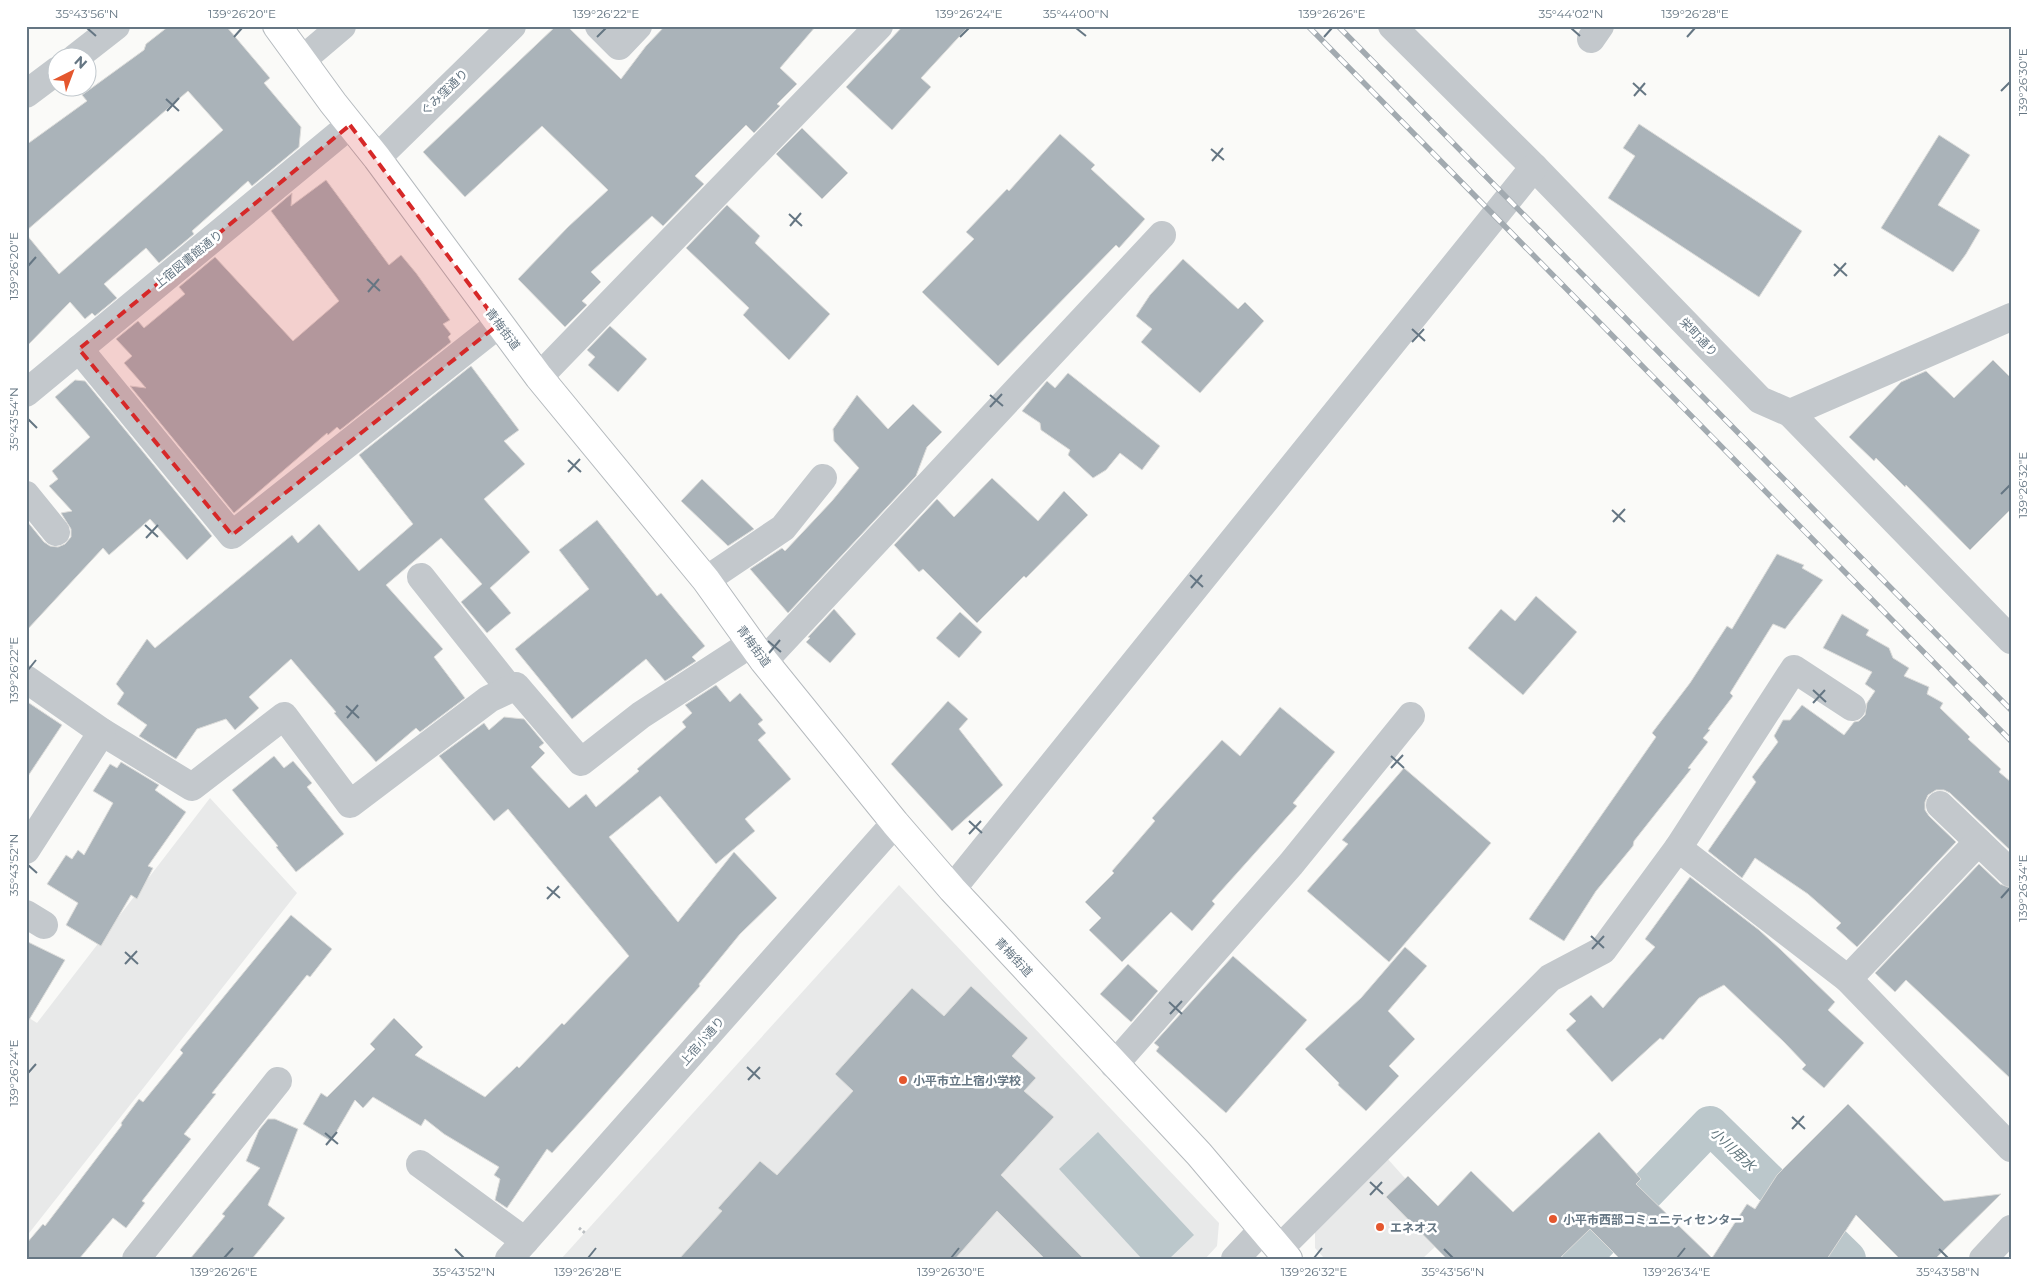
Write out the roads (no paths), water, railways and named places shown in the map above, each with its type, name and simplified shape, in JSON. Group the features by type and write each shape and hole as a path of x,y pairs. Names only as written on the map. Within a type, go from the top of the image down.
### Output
{"main road":[{"name":"青梅街道","path":"278,26 350,126 377,158 539,377 706,580 758,652 894,823 1114,1065 1199,1154 1277,1245"}],"street":[{"path":"87,48 116,26"},
{"path":"302,60 342,26"},
{"name":"ぐみ窪通り","path":"377,158 512,26"},
{"path":"599,26 619,46 638,26"},
{"path":"539,377 879,26"},
{"name":"栄町通り","path":"1392,26 1534,167 1760,400 1790,412 2011,640"},
{"path":"26,94 48,78"},
{"name":"上宿図書館通り","path":"26,393 350,126"},
{"path":"952,889 1534,167"},
{"path":"26,680 102,732 192,787 284,716 350,804 489,699 516,686 581,762 641,715 758,652 1162,236"},
{"path":"1790,412 2011,317"},
{"path":"79,349 232,534 500,324"},
{"path":"706,580 783,528 823,478"},
{"path":"26,495 56,532"},
{"path":"422,577 510,689"},
{"path":"1235,1259 1277,1245 1550,978 1603,950 1678,848 1794,669 1852,707"},
{"path":"1114,1065 1291,864 1411,716"},
{"path":"26,850 102,732"},
{"path":"1940,805 2011,873"},
{"name":"上宿小通り","path":"517,1250 894,823"},
{"path":"1848,979 1978,842"},
{"path":"1678,848 1848,979 2011,1148"},
{"path":"136,1259 278,1081"},
{"path":"420,1164 517,1250"},
{"path":"1983,1259 2011,1228"}],"waterway":[{"name":"小川用水","path":"1581,1259 1710,1125 1847,1259"}],"railway":[{"path":"1308,26 2011,741"},
{"path":"1338,26 2011,710"}],"place":[{"name":"小平市立上宿小学校","path":"903,1080"},
{"name":"小平市西部コミュニティセンター","path":"1553,1219"},
{"name":"エネオス","path":"1380,1227"}]}
